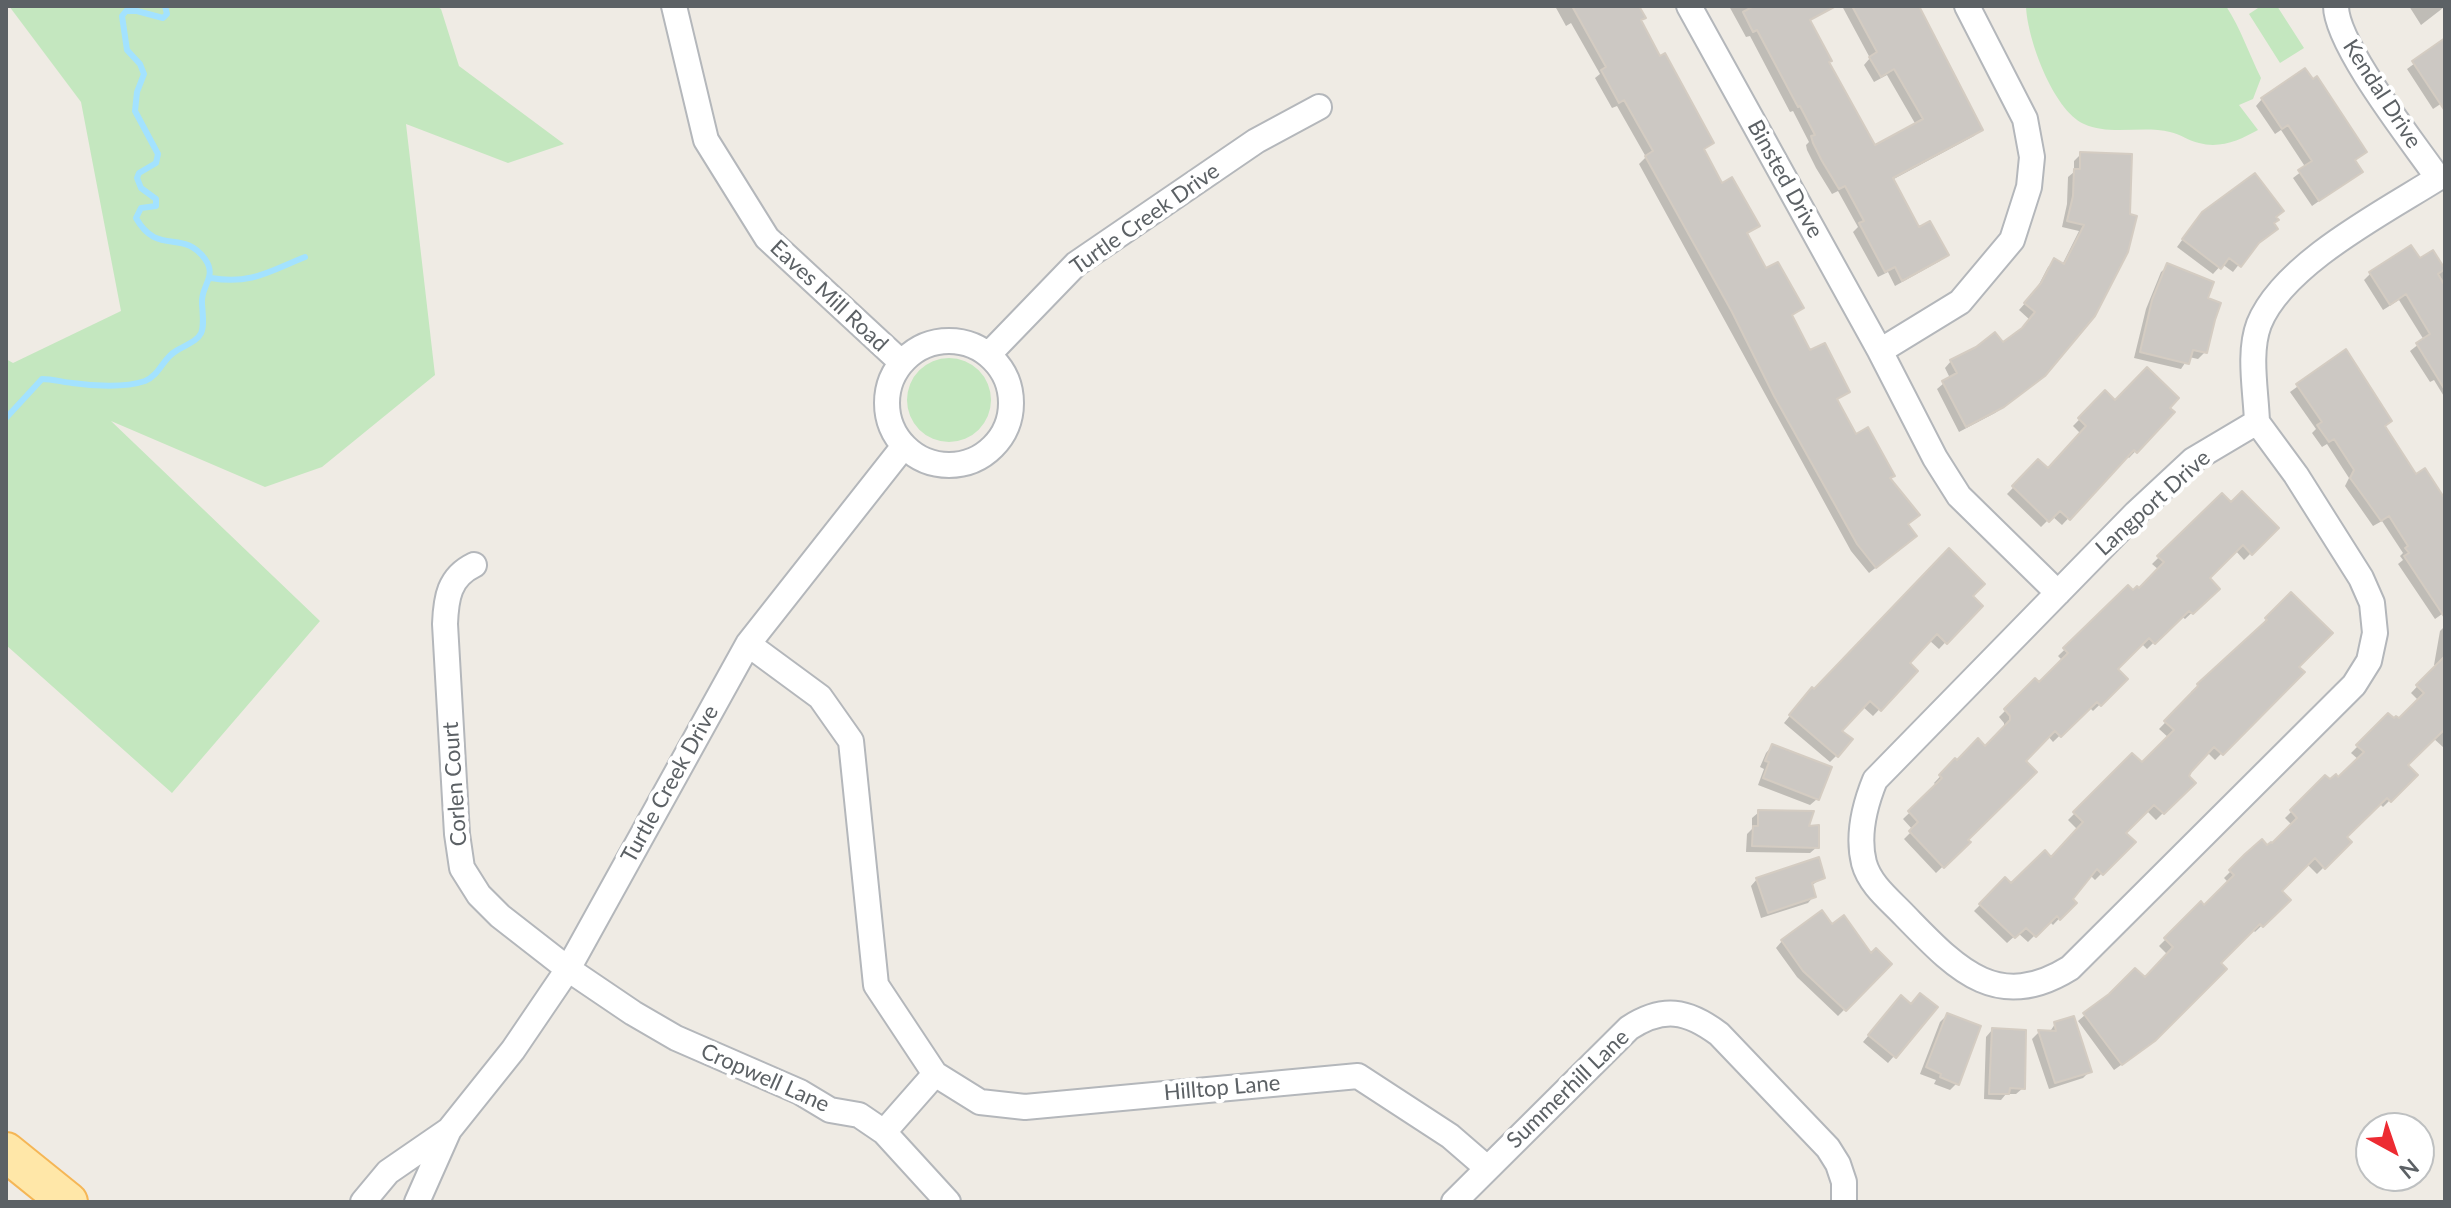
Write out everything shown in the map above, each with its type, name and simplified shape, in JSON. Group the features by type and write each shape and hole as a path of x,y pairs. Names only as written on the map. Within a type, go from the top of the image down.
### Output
{"main road":[{"path":"6,1152 68,1202"}],"street":[{"name":"Eaves Mill Road","path":"674,6 706,140 767,238 901,362"},
{"name":"Binsted Drive","path":"1689,6 1880,351 1935,458 1959,496 2058,593"},
{"path":"1880,351 1960,302 2012,240 2029,187 2032,157 2025,119 1967,6"},
{"name":"Kendal Drive","path":"2336,6 2336,18 2348,47 2443,180"},
{"name":"Turtle Creek Drive","path":"989,354 1076,264 1256,141 1319,107"},
{"path":"2257,422 2254,348 2259,324 2278,290 2305,264 2443,180"},
{"path":"960,341 989,354 1004,373 1011,395 1009,419 999,441 978,458 953,465 926,461 904,446 891,427 886,405 890,383 901,362 928,344 960,341"},
{"name":"Langport Drive","path":"2257,422 2296,475 2361,578 2372,603 2375,633 2369,661 2354,685 2070,968 2047,982 2004,987 1971,977 1944,956 1872,882 1864,863 1861,835 1864,807 1875,780 2136,513 2193,460 2257,422"},
{"name":"Turtle Creek Drive","path":"417,1202 449,1130 513,1050 568,969 748,644 904,446"},
{"name":"Corlen Court","path":"474,565 454,580 445,608 456,825 462,868 479,895 500,916 568,969"},
{"name":"Hilltop Lane","path":"748,644 820,697 851,741 876,985 935,1074 980,1102 1025,1107 1358,1076 1450,1136 1487,1168"},
{"name":"Cropwell Lane","path":"568,969 676,1038 800,1092 830,1110 859,1115 884,1132 948,1202"},
{"name":"Summerhill Lane","path":"1454,1202 1629,1028 1656,1014 1673,1013 1697,1019 1719,1034 1828,1148 1844,1182 1844,1202"},
{"path":"884,1132 935,1074"},
{"name":"Turtle Creek Drive","path":"363,1202 388,1172 449,1130"}],"green space":[{"path":"9,6 436,6 441,9 459,66 564,144 508,163 406,124 435,375 322,467 265,487 111,421 320,621 172,793 6,645 6,359 13,363 121,311 81,102"},
{"path":"2026,6 2226,6 2261,78 2253,99 2239,105 2258,130 2237,140 2207,145 2160,130 2105,129 2084,124 2062,104 2052,89 2031,36"},
{"path":"2261,6 2277,6 2304,48 2280,63 2249,14"},
{"path":"941,358 957,358 973,365 984,376 991,400 988,416 979,430 957,442 941,442 925,435 914,424 907,408 907,392 914,376 925,365"}],"building":[{"path":"1572,6 1639,6 1646,18 1641,20 1660,56 1665,53 1714,143 1704,149 1722,183 1732,177 1760,226 1747,233 1766,268 1778,262 1804,308 1792,315 1810,350 1825,343 1850,392 1837,399 1856,434 1868,427 1895,476 1890,478 1920,515 1908,524 1917,536 1876,568 1857,544 1774,396 1732,312 1645,156 1653,151 1624,100 1619,103 1601,70 1606,67"},
{"path":"1754,6 1836,6 1810,20 1832,61 1829,62 1875,145 1923,119 1894,69 1881,77 1869,57 1877,52 1852,6 1919,6 1983,130 1893,178 1919,227 1930,221 1949,255 1902,281 1895,267 1885,272 1859,223 1864,221 1845,186 1839,189 1822,161 1811,136 1815,135 1800,106 1757,30 1753,32 1743,12"},
{"path":"2445,38 2445,111 2412,61"},
{"path":"2305,68 2313,79 2317,76 2367,152 2355,160 2363,172 2319,201 2298,170 2312,161 2288,125 2282,129 2261,98"},
{"path":"2080,152 2132,154 2130,214 2137,216 2128,252 2095,316 2045,376 2004,407 1966,427 1942,381 1957,373 1950,360 1976,347 1995,332 2003,342 2022,328 2035,312 2024,303 2041,283 2054,258 2064,264 2084,225 2067,221 2073,196 2074,169 2080,169"},
{"path":"2255,173 2284,211 2274,223 2278,229 2259,243 2241,267 2229,258 2221,269 2182,239 2202,212"},
{"path":"2411,245 2420,258 2433,250 2445,269 2438,274 2445,286 2445,390 2416,343 2430,334 2406,294 2390,305 2369,272"},
{"path":"2167,263 2214,282 2208,298 2221,303 2207,353 2193,350 2189,364 2140,352 2152,300"},
{"path":"2346,349 2392,421 2385,426 2416,474 2425,468 2445,499 2445,618 2404,556 2409,553 2405,548 2408,546 2389,516 2381,521 2350,478 2354,470 2334,439 2329,442 2317,425 2322,422 2296,384"},
{"path":"2147,367 2179,398 2170,408 2175,412 2137,453 2134,450 2070,520 2060,511 2049,522 2012,486 2038,459 2048,468 2086,426 2078,418 2105,390 2115,400"},
{"path":"2242,491 2279,528 2252,555 2243,545 2210,578 2220,589 2193,614 2189,611 2155,644 2149,638 2118,669 2128,679 2101,706 2097,702 2061,737 2055,731 2026,761 2037,772 1944,868 1909,831 1918,822 1908,811 1942,778 1939,775 1955,758 1957,760 1978,738 1985,746 2010,720 2004,709 2035,678 2039,682 2068,653 2063,648 2128,585 2133,590 2137,586 2139,588 2164,562 2157,556 2222,493 2231,502"},
{"path":"1949,548 1985,584 1973,596 1983,606 1947,644 1937,634 1910,663 1918,671 1881,711 1870,701 1842,731 1853,739 1838,757 1789,715 1812,687 1814,689"},
{"path":"2291,592 2333,633 2299,667 2305,672 2223,755 2214,747 2189,776 2196,783 2164,814 2154,805 2126,833 2136,842 2103,875 2097,869 2073,899 2077,903 2060,920 2057,916 2036,937 2026,928 2015,938 1979,904 2005,877 2011,883 2045,850 2051,857 2083,822 2073,812 2132,753 2142,762 2174,730 2164,721 2197,684 2267,620 2265,618"},
{"path":"2445,656 2445,729 2408,765 2418,775 2391,802 2387,798 2347,837 2352,842 2325,869 2315,858 2282,891 2291,900 2263,927 2260,924 2221,963 2227,969 2155,1041 2122,1065 2083,1013 2109,994 2135,968 2145,977 2173,947 2164,938 2201,901 2204,905 2234,875 2229,870 2245,854 2262,839 2267,845 2272,843 2297,818 2290,810 2325,775 2330,779 2336,774 2338,777 2364,752 2356,745 2388,713 2399,718 2424,693 2416,685"},
{"path":"1772,744 1832,767 1819,800 1763,778 1769,762 1765,761"},
{"path":"1758,810 1814,811 1809,826 1819,825 1819,848 1752,846 1753,826 1758,826"},
{"path":"1819,857 1825,878 1812,883 1816,897 1768,913 1756,878"},
{"path":"1822,910 1832,924 1844,915 1871,953 1876,948 1892,964 1846,1011 1803,971 1781,940"},
{"path":"1920,993 1938,1007 1896,1058 1868,1035 1901,995 1911,1004"},
{"path":"1947,1013 1981,1026 1959,1085 1926,1067"},
{"path":"2074,1016 2092,1072 2055,1083 2038,1030 2056,1031 2054,1022"},
{"path":"1992,1028 2026,1030 2025,1089 2010,1088 2009,1094 1989,1094"}],"waterway":[{"path":"6,418 42,379 109,386 145,381 172,354 197,339 202,330 202,298 209,265 197,250 153,236 144,230 136,218 141,208 156,206 156,199 141,188 137,178 139,173 156,163 158,154 135,111 137,92 144,74 140,64 127,50 122,16 126,11 137,11 163,18 167,14 165,6"},
{"path":"211,278 249,278 305,257"}]}
